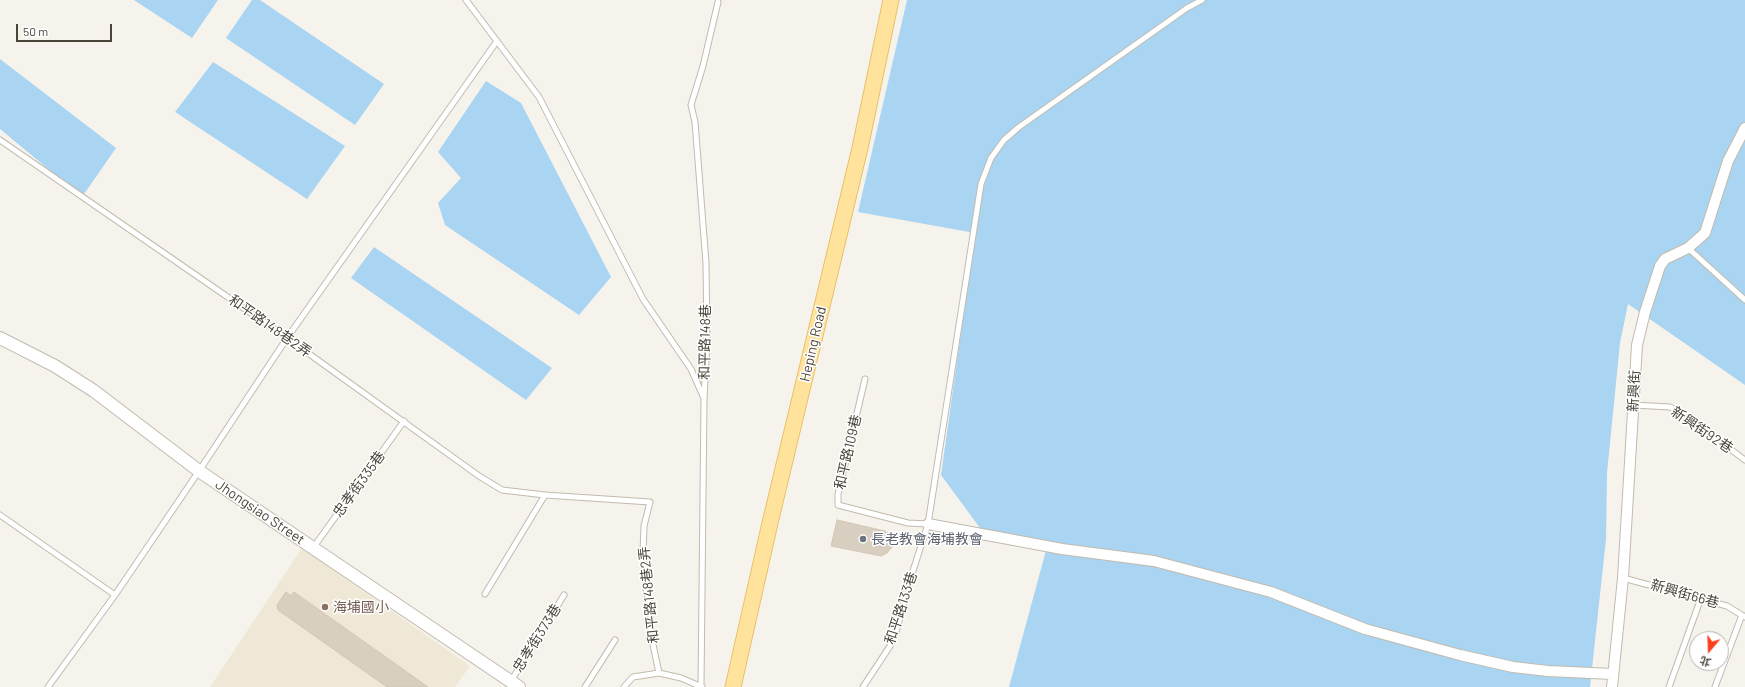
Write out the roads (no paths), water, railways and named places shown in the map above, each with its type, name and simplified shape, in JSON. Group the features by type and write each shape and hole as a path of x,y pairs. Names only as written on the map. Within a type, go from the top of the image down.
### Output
{"main road":[{"name":"Heping Road","path":"733,687 772,515 860,148 891,0"}],"street":[{"name":"新興街","path":"1612,687 1612,674 1624,578 1637,345 1652,288 1660,266 1665,259 1690,247 1705,233 1728,161 1745,128"},
{"name":"Jhongsiao Street","path":"0,338 55,366 94,391 199,471 515,684"},
{"path":"928,524 1062,549 1154,561 1270,592 1365,628 1460,656 1513,667 1548,671 1612,674"}],"lane":[{"path":"466,0 539,97 643,299 691,369 704,398"},
{"name":"和平路133巷","path":"863,687 890,646 896,632 928,524 981,184 991,158 1004,140 1019,127 1187,8 1202,0"},
{"name":"和平路148巷","path":"702,687 704,398 707,340 706,263 695,122 691,105 703,66 718,2"},
{"path":"48,687 115,595 287,338 496,41"},
{"name":"和平路148巷2弄","path":"0,140 287,338 479,476 502,490 545,495 650,502 644,526 642,553 646,589 650,606 651,635 659,673"},
{"path":"1690,247 1745,300"},
{"name":"和平路109巷","path":"865,379 838,494 838,505 908,523 928,524"},
{"name":"新興街92巷","path":"1633,405 1670,407 1690,419 1745,460"},
{"name":"忠孝街335巷","path":"313,548 404,421"},
{"path":"485,594 545,495"},
{"path":"0,515 115,595"},
{"name":"新興街66巷","path":"1624,578 1727,606 1743,616"},
{"name":"忠孝街373巷","path":"515,684 564,595"},
{"path":"1669,687 1700,598"},
{"path":"1715,687 1743,616"},
{"path":"585,687 615,640"},
{"path":"624,687 633,677 659,673 681,678 702,687"}],"water":[{"path":"134,0 218,0 192,38"},
{"path":"252,0 260,0 384,84 355,125 226,38"},
{"path":"907,0 1745,0 1745,385 1628,304 1620,343 1607,473 1606,539 1590,687 1009,687 1048,543 980,528 941,475 975,233 858,212"},
{"path":"0,59 116,148 82,197 0,129"},
{"path":"213,62 345,146 307,199 175,112"},
{"path":"486,81 521,103 611,277 579,315 445,225 438,203 461,178 438,152"},
{"path":"374,247 552,368 526,400 351,278"}],"place":[{"name":"長老教會海埔教會","path":"863,539"},
{"name":"海埔國小","path":"325,607"}]}
